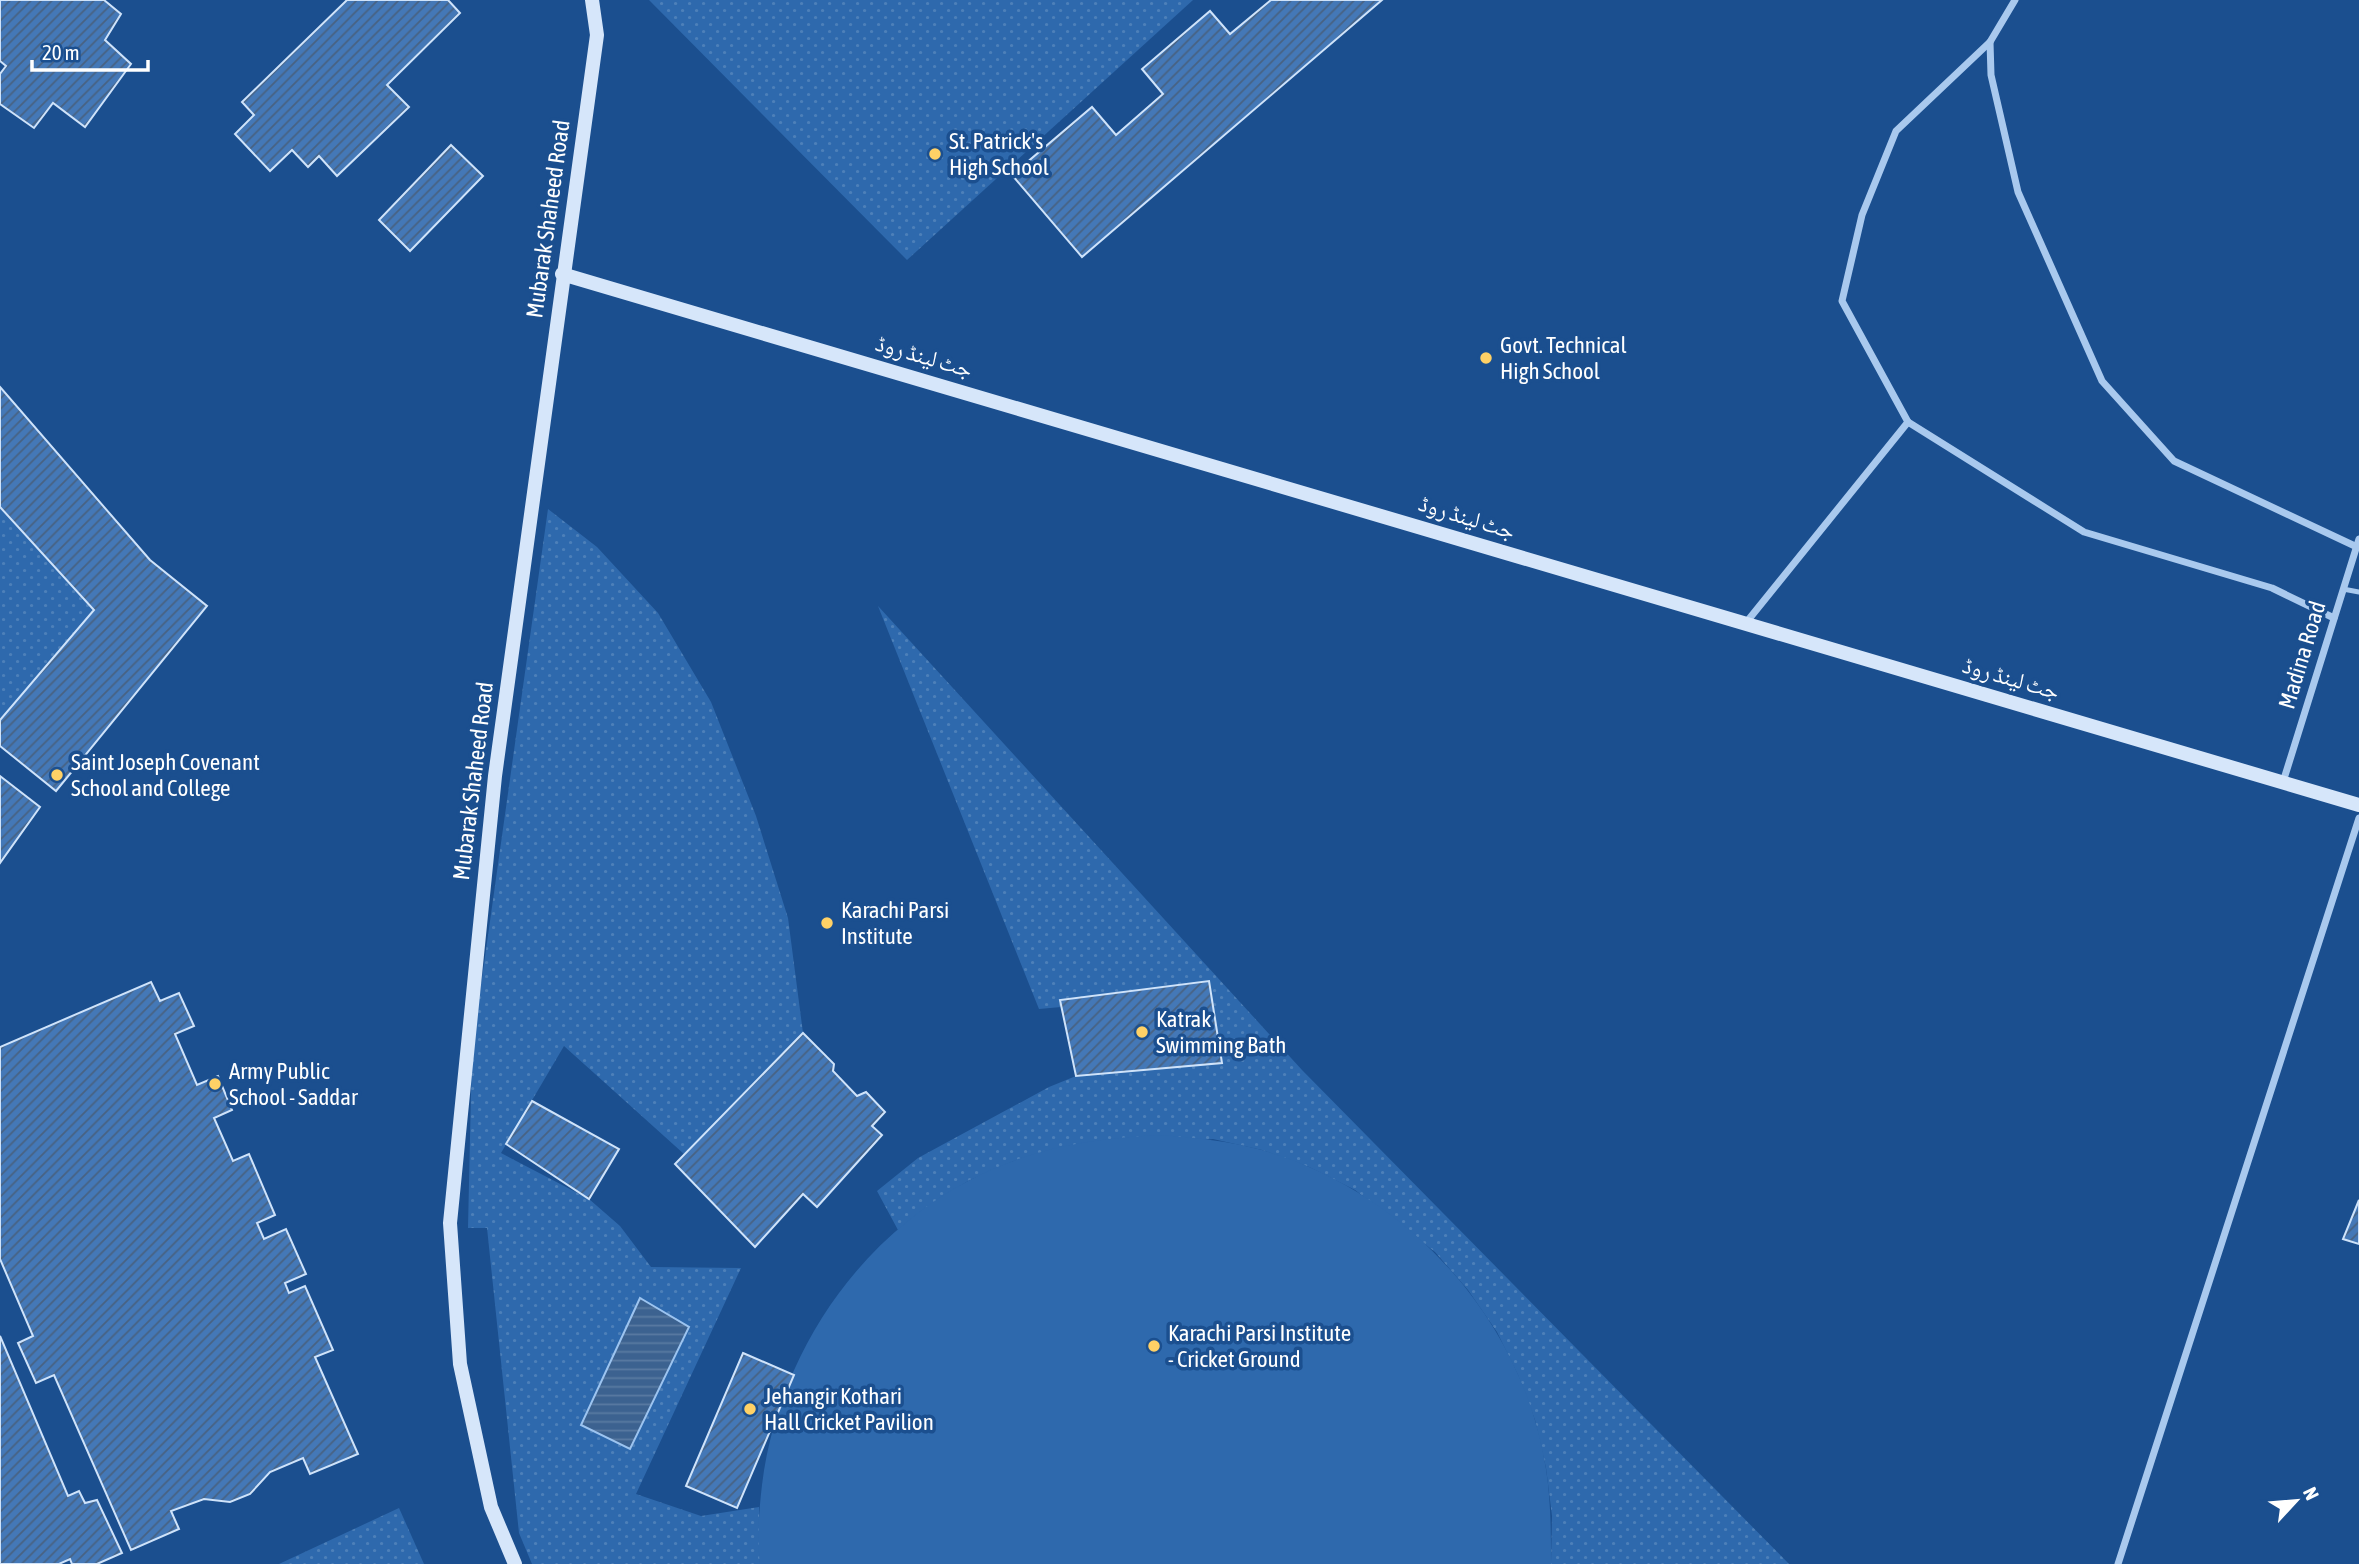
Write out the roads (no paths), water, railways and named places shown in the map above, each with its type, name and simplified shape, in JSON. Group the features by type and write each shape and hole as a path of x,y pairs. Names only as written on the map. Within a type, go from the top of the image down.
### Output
{"street":[{"name":"Mubarak Shaheed Road","path":"515,1564 491,1507 460,1364 450,1223 495,776 597,35 592,0"},
{"path":"2015,0 1990,42 1896,131 1862,215 1842,302 1908,422 2084,533 2272,588 2334,618"},
{"path":"1990,42 1991,75 2018,192 2102,381 2174,461 2358,543"},
{"name":"جٹ لینڈ روڈ","path":"562,274 2359,805"},
{"path":"1745,624 1908,422"},
{"name":"Madina Road","path":"2283,782 2358,543"},
{"path":"2118,1564 2359,818"}],"lane":[{"path":"2343,589 2359,592"}],"place":[{"name":"St. Patrick's High School","path":"935,154"},
{"name":"Govt. Technical High School","path":"1486,358"},
{"name":"Saint Joseph Covenant School and College","path":"57,775"},
{"name":"Karachi Parsi Institute","path":"827,923"},
{"name":"Katrak Swimming Bath","path":"1142,1032"},
{"name":"Army Public School - Saddar","path":"215,1084"},
{"name":"Karachi Parsi Institute - Cricket Ground","path":"1154,1346"},
{"name":"Jehangir Kothari Hall Cricket Pavilion","path":"750,1409"}]}
